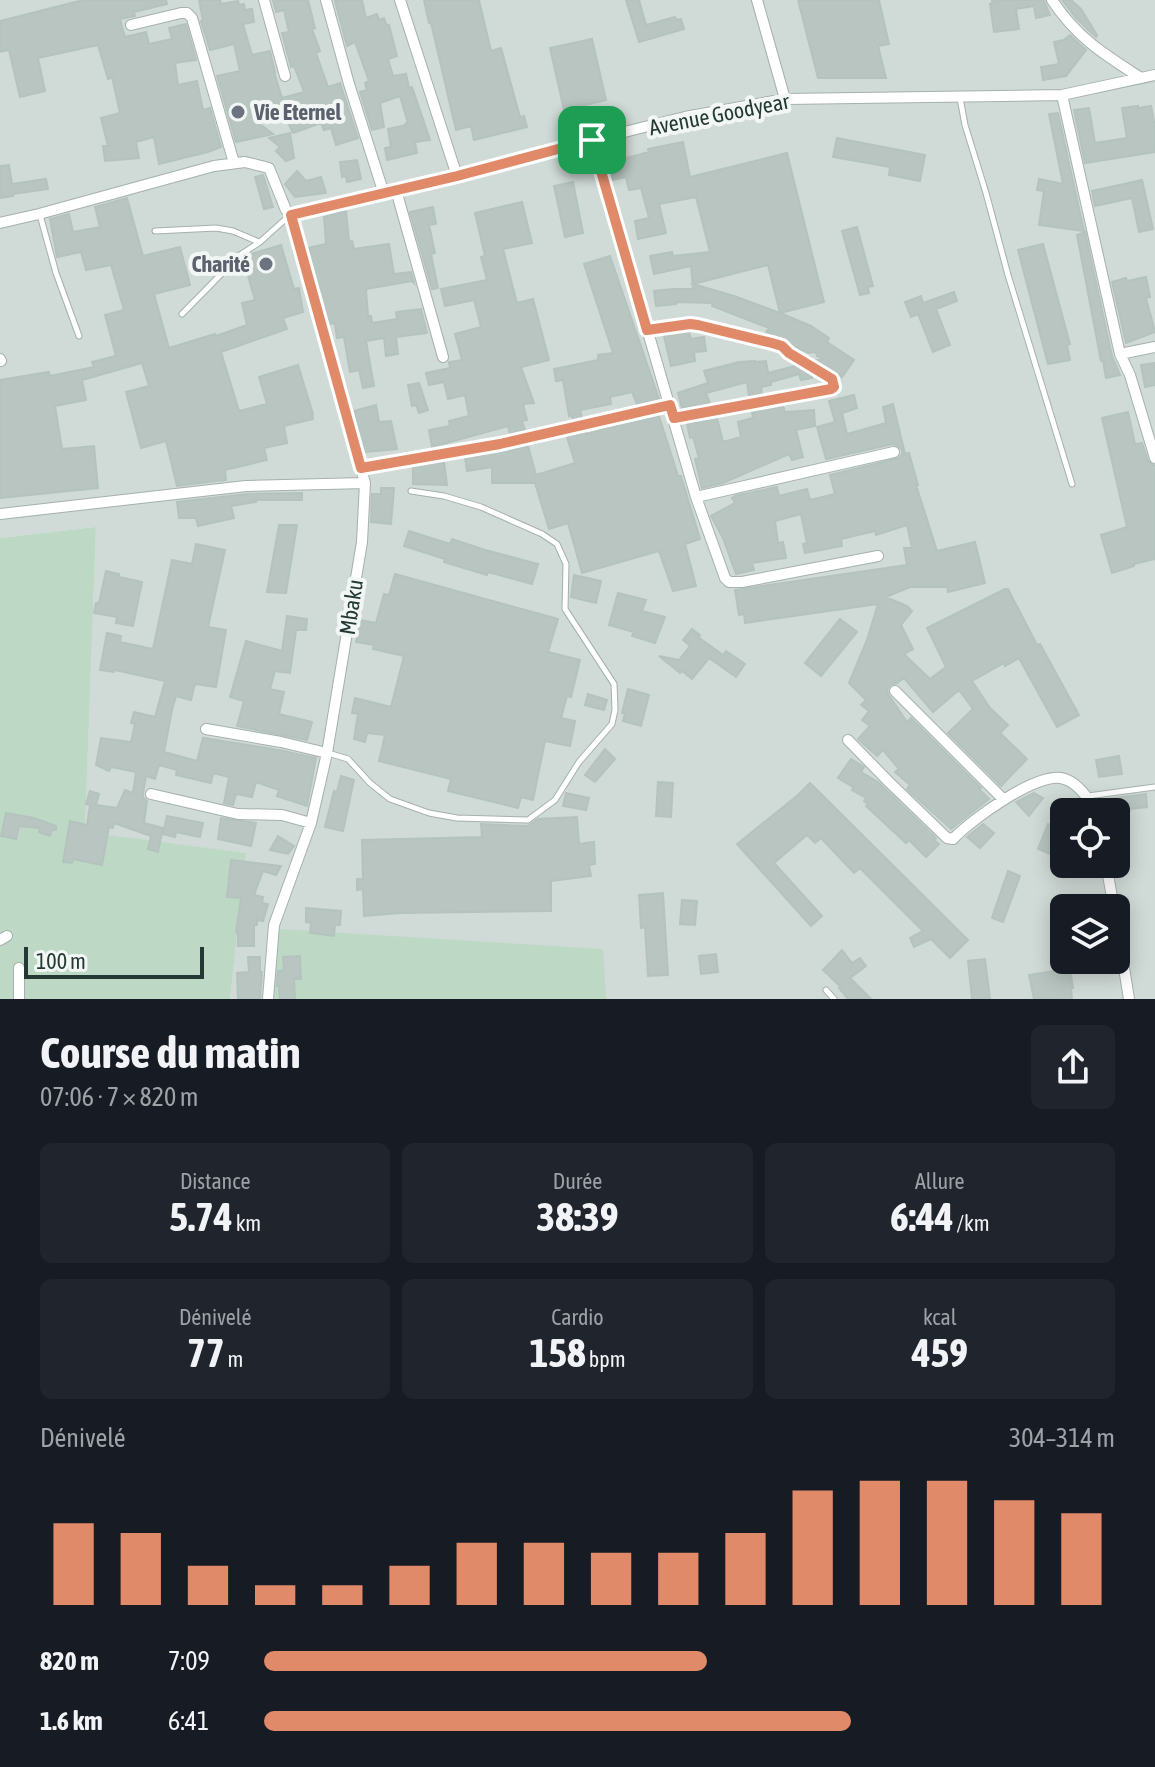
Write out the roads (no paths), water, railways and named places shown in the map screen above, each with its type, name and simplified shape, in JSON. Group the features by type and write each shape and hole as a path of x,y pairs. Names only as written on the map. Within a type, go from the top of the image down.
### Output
{"street":[{"path":"264,0 285,76"},
{"path":"326,0 384,194"},
{"path":"400,0 457,176"},
{"path":"757,0 785,99"},
{"path":"1052,0 1093,47 1141,78"},
{"path":"0,223 234,163 192,18 187,13 181,13 131,25"},
{"name":"Avenue Goodyear","path":"291,215 685,117 785,99 1062,95 1155,75"},
{"path":"1062,95 1120,354 1130,375 1154,451"},
{"path":"592,140 696,497 725,578 729,582 742,582 878,556"},
{"name":"Mbaku","path":"234,163 245,162 269,168 286,210 291,215 365,483 362,542 327,753 311,823 274,925 268,999"},
{"path":"396,190 443,357"},
{"path":"647,330 690,324 772,343 782,346 834,383 831,389 674,418"},
{"path":"1120,354 1155,347"},
{"path":"361,468 500,444 670,405"},
{"path":"696,497 894,452"},
{"path":"0,514 246,486 365,483"},
{"path":"895,691 1004,800"},
{"path":"206,729 327,753"},
{"path":"848,740 947,838 953,839 1004,800 1036,783 1065,779 1087,797"},
{"path":"151,794 238,814 282,815 311,823"},
{"path":"19,968 19,999"},
{"path":"1125,974 1129,999"}],"lane":[{"path":"960,98 1008,275 1072,484"},
{"path":"39,214 79,336"},
{"path":"182,314 240,255 291,215"},
{"path":"155,231 216,228 260,242"},
{"path":"327,753 348,759 390,799 429,813 457,818 528,820 555,800 579,762 612,724 614,684 565,609 566,564 557,544 542,534 481,507 444,496 411,491"},
{"path":"1087,797 1155,787"},
{"path":"826,990 834,999"}],"place":[{"name":"Vie Eternel","path":"238,112"},
{"name":"Charité","path":"266,264"}]}
